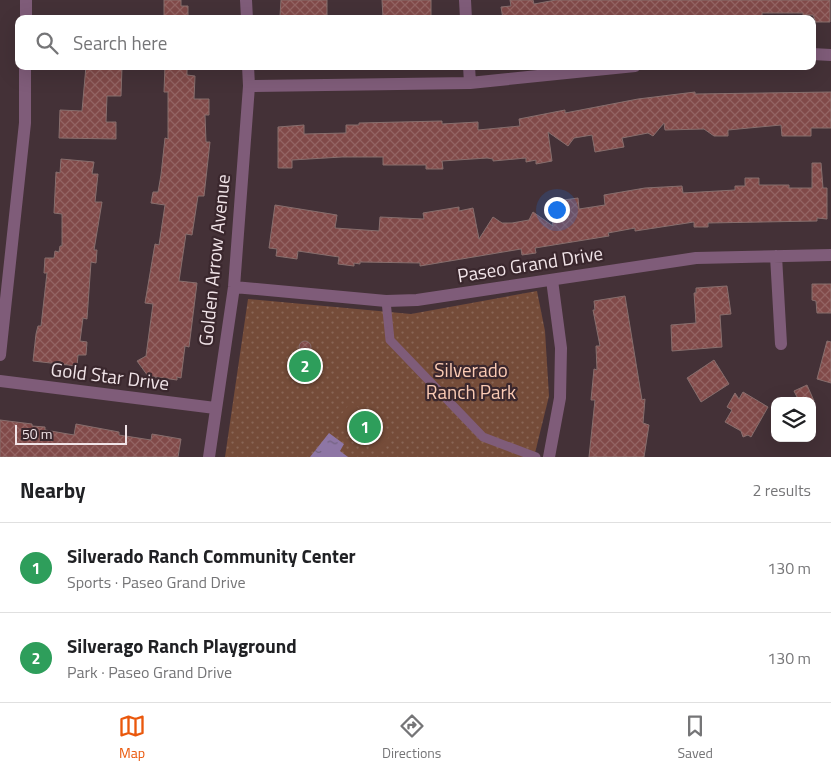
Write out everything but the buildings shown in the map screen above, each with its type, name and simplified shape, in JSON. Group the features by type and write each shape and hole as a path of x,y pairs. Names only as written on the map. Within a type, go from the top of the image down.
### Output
{"street":[{"path":"26,0 26,15"},
{"path":"246,0 247,15"},
{"path":"465,0 466,15"},
{"path":"816,54 831,54"},
{"path":"0,355 25,123 25,70"},
{"name":"Golden Arrow Avenue","path":"209,457 214,408 234,288 249,86 248,70"},
{"path":"469,70 470,83"},
{"path":"249,86 470,83 595,70"},
{"name":"Paseo Grand Drive","path":"234,288 386,301 416,300 696,258 831,255"},
{"path":"776,256 781,344"},
{"path":"549,457 560,398 561,348 552,280"},
{"name":"Gold Star Drive","path":"0,381 214,408"}],"lane":[{"path":"386,301 390,340 476,430 483,437 536,457"}],"green space":[{"name":"Silverado Ranch Park","path":"537,291 545,331 549,396 534,457 225,457 248,299 411,314"},
{"path":"351,402 392,433 378,451 360,436 358,438 337,420"}],"water":[{"path":"329,433 344,444 340,451 348,457 310,457"}],"place":[{"name":"Silverago Ranch Playground","path":"305,366"},
{"name":"Silverado Ranch Community Center","path":"365,427"}]}
